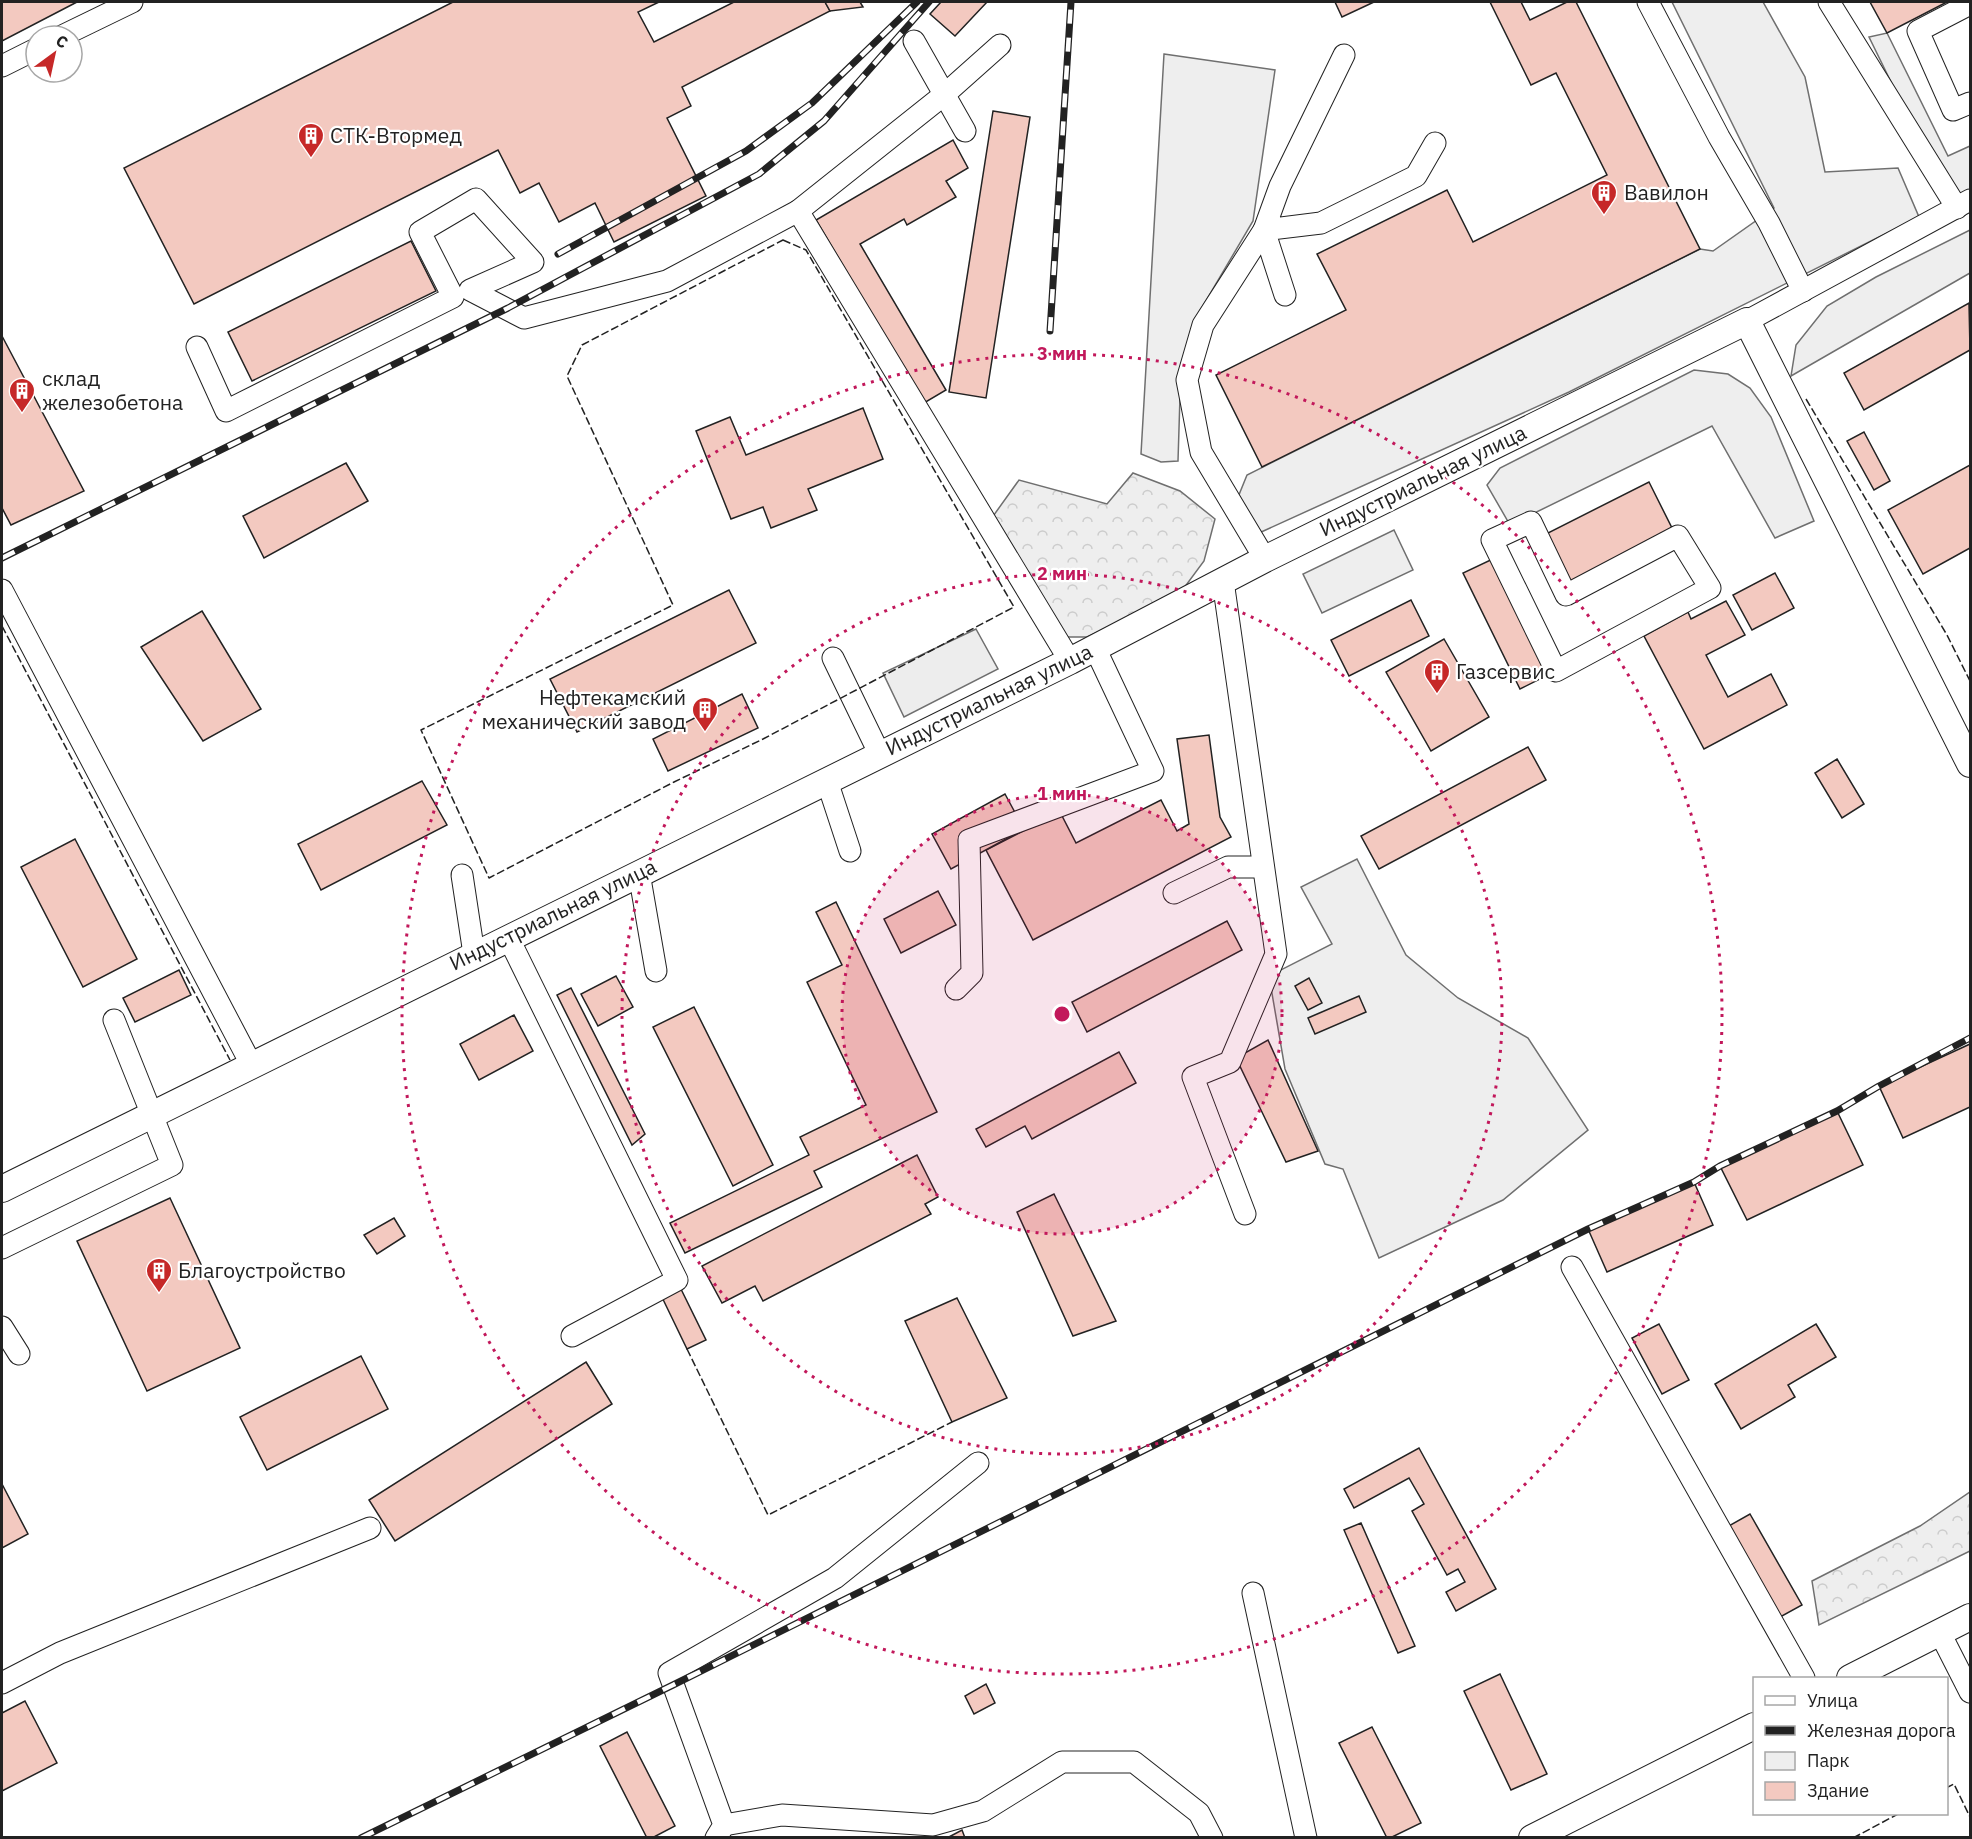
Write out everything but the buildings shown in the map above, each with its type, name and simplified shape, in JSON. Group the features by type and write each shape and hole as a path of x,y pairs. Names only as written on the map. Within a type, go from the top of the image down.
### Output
{"main road":[{"name":"Индустриальная улица","path":"2,1189 1070,661 1265,559 1747,321"},
{"path":"1747,321 1971,764"},
{"path":"1852,1677 1971,1617"},
{"path":"1532,1838 1753,1727"}],"street":[{"path":"84,25 132,2"},
{"path":"1648,2 1719,137 1769,223 1803,291"},
{"path":"1829,2 1964,204"},
{"path":"1971,4 1918,31 1953,110 1971,104"},
{"path":"914,41 965,131"},
{"path":"197,347 226,411 453,297 420,232 476,198 533,262 470,290 524,318 667,281 798,211 945,94 1000,45"},
{"path":"2,66 24,55"},
{"path":"1265,559 1201,452 1187,380 1203,325 1264,230 1280,186 1344,55"},
{"path":"1264,230 1321,223 1416,176 1435,143"},
{"name":"Индустриальная улица","path":"1747,321 1964,204"},
{"path":"798,211 1070,661"},
{"path":"1264,230 1285,295"},
{"path":"1531,522 1566,594 1678,536 1710,588 1556,671 1492,540 1531,522"},
{"path":"1223,581 1276,954 1230,1062 1193,1077 1245,1214"},
{"path":"5,604 251,1064"},
{"path":"956,989 972,973 969,840 1153,771 1095,648"},
{"path":"833,657 880,754"},
{"path":"827,781 850,851"},
{"path":"1174,893 1228,867 1263,867"},
{"path":"639,873 656,971"},
{"path":"462,875 474,954"},
{"path":"508,937 678,1280 572,1336"},
{"path":"2,1248 172,1165 114,1020"},
{"path":"1572,1267 1803,1677"},
{"path":"2,1327 19,1354"},
{"path":"978,1463 836,1578 669,1673 720,1831 782,1815 933,1825 983,1811 1062,1762 1134,1762 1199,1813 1212,1838"},
{"path":"2,1683 60,1653 370,1528"},
{"path":"1253,1593 1306,1838"},
{"path":"1940,1633 1971,1692"}],"green space":[{"path":"1672,2 1763,2 1805,77 1825,172 1898,168 1919,217 1569,392 1248,538 1232,512 1247,475 1700,249 1713,251 1774,208"},
{"path":"1887,33 1948,156 1970,146 1970,194 1958,199 1943,188 1869,37"},
{"path":"1164,54 1275,70 1253,221 1194,321 1181,364 1178,461 1161,462 1141,454"},
{"path":"1970,230 1970,273 1791,376 1796,345 1827,306 1876,277"},
{"path":"1694,370 1728,374 1750,388 1771,417 1814,521 1775,538 1712,426 1510,525 1487,485 1500,468"},
{"path":"1133,473 1180,491 1215,519 1204,561 1184,588 1134,616 1087,637 1051,637 986,526 1019,480 1107,504"},
{"path":"1394,530 1413,570 1322,613 1303,574"},
{"path":"1357,859 1406,955 1458,998 1528,1038 1588,1130 1503,1200 1379,1258 1343,1169 1325,1164 1285,1069 1269,976 1332,944 1301,887"},
{"path":"1970,1492 1970,1551 1819,1625 1812,1581 1920,1526"}],"shaded area":[{"path":"976,629 998,669 904,717 883,673"}],"railway":[{"path":"558,254 746,151 812,103 917,2"},
{"path":"2,558 508,308 759,174 824,121 929,2"},
{"path":"1050,331 1071,2"},
{"path":"361,1838 1588,1229 1694,1182 1720,1166 1837,1111 1970,1038"}],"fence":[{"path":"783,240 806,250 1014,607 763,739 674,782 489,878 421,730 673,605 567,376 582,345 783,240"},
{"path":"1806,399 1947,635 1970,681"},
{"path":"2,626 230,1060"},
{"path":"687,1349 768,1515 952,1422"},
{"path":"1948,1787 1954,1784 1970,1817"},
{"path":"1853,1838 1896,1815"}],"place":[{"name":"СТК-Втормед","path":"311,159"},
{"name":"Вавилон","path":"1604,216"},
{"name":"склад железобетона","path":"22,414"},
{"name":"Газсервис","path":"1437,695"},
{"name":"Нефтекамский механический завод","path":"705,733"},
{"name":"Благоустройство","path":"159,1294"}]}
